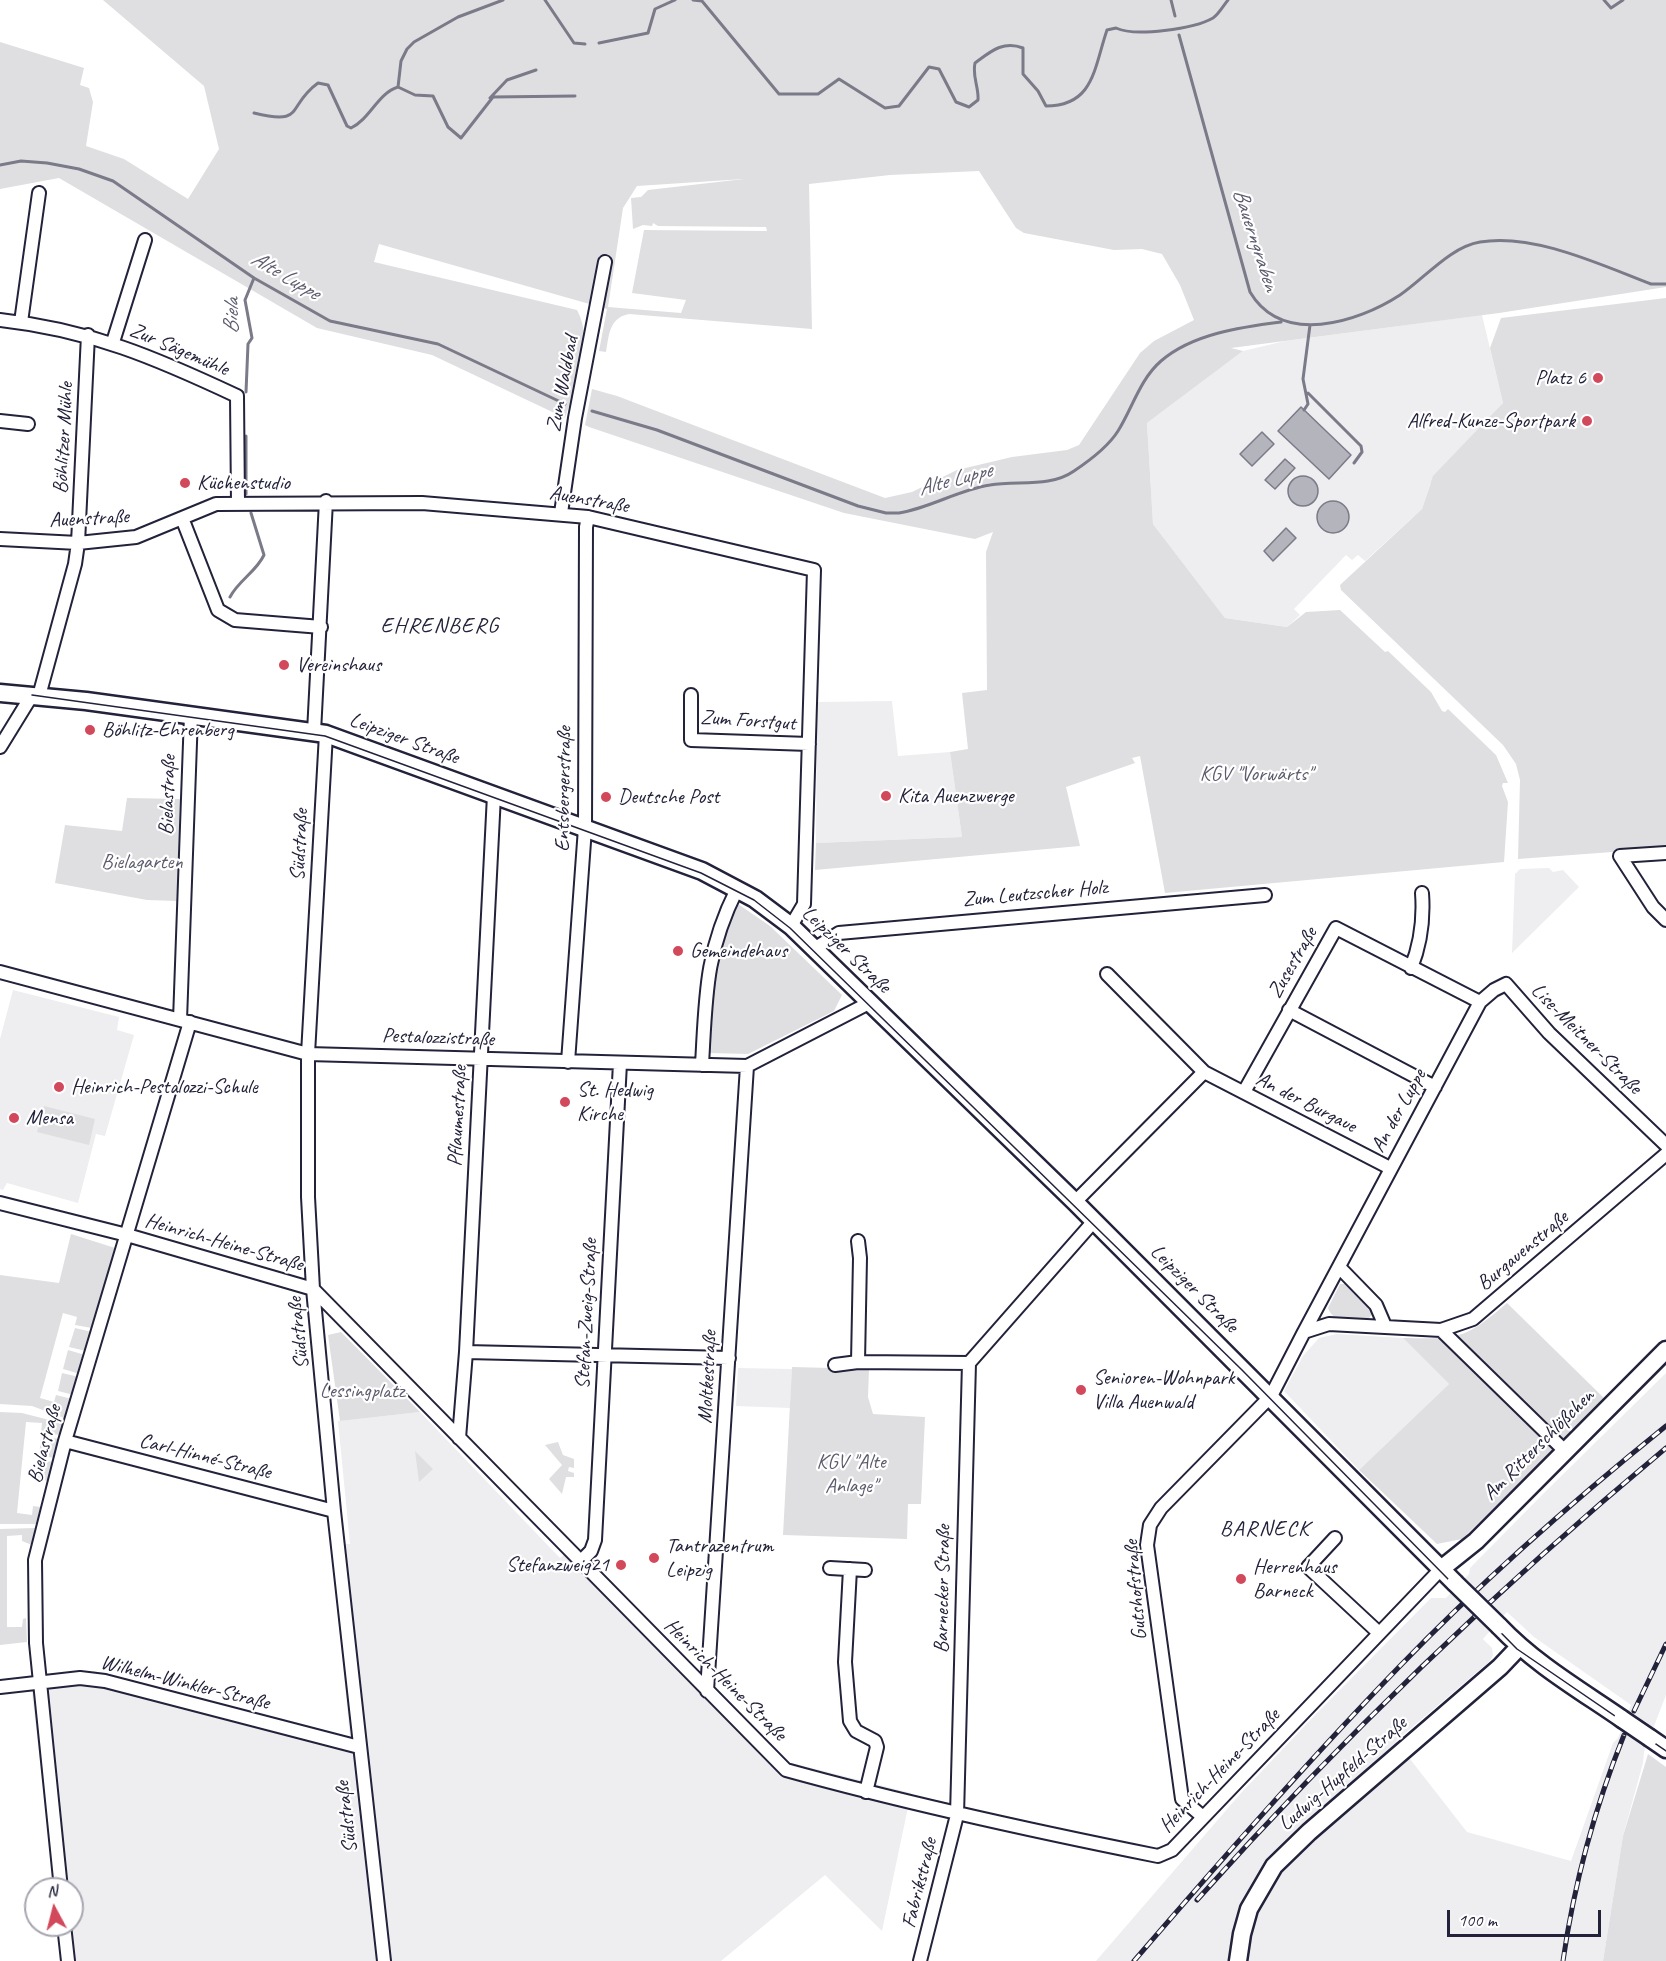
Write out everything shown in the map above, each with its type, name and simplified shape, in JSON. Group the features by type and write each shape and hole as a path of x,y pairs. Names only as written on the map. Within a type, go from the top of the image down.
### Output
{"street":[{"path":"21,322 39,193"},
{"path":"112,342 145,240"},
{"name":"Zum Waldbad","path":"561,513 575,418 605,262"},
{"name":"Zur Sägemühle","path":"0,320 88,335 112,342 237,396 238,504"},
{"name":"Böhlitzer Mühle","path":"0,747 36,696 75,564 78,543 88,335"},
{"path":"0,421 28,424"},
{"name":"Auenstraße","path":"0,539 78,543 136,537 216,504 326,501 422,502 588,517 814,570 804,904 791,926"},
{"name":"Südstraße","path":"326,501 308,1054 308,1197 313,1289 334,1511 384,1961"},
{"name":"Entsbergerstraße","path":"568,1062 585,828 586,527 588,517"},
{"path":"182,518 218,610 235,620 321,627"},
{"name":"Leipziger Straße","path":"0,693 191,715 320,733 702,871 738,889 791,926 1271,1396 1519,1647 1666,1749"},
{"name":"Zum Forstgut","path":"691,695 691,740 809,744"},
{"name":"Bielastraße","path":"59,1877 35,1623 35,1560 65,1442 127,1235 185,1021 191,715"},
{"name":"Pflaumestraße","path":"459,1438 466,1352 494,795"},
{"path":"1666,853 1620,856 1653,907 1666,920"},
{"path":"702,1065 709,962 722,921 738,889"},
{"path":"1411,968 1419,948 1423,925 1422,892"},
{"name":"Zum Leutzscher Holz","path":"814,949 839,933 1265,895"},
{"name":"Zusestraße","path":"1244,1092 1336,928 1480,1002"},
{"name":"Pestalozzistraße","path":"0,972 308,1054 747,1066 869,1003"},
{"name":"An der Burgaue","path":"1107,974 1204,1072 1390,1168"},
{"name":"An der Luppe","path":"1339,1267 1480,1002 1494,990 1506,984"},
{"name":"Lise-Meitner-Straße","path":"1506,984 1549,1034 1666,1145"},
{"path":"1289,1010 1435,1087"},
{"name":"Stefan-Zweig-Straße","path":"580,1562 591,1551 595,1540 620,1063"},
{"name":"Moltkestraße","path":"707,1691 747,1066"},
{"path":"1075,1202 1204,1072"},
{"name":"Burgauenstraße","path":"1304,1332 1329,1324 1441,1330 1473,1319 1666,1154"},
{"name":"Heinrich-Heine-Straße","path":"0,1203 127,1235 313,1289 786,1770 866,1792 957,1815 1158,1856 1172,1850 1441,1569"},
{"path":"835,1365 858,1362 969,1363 1094,1221"},
{"path":"858,1241 860,1258 858,1362"},
{"path":"1271,1396 1339,1267 1376,1305 1385,1326"},
{"path":"1441,1330 1565,1451"},
{"name":"Am Ritterschlößchen","path":"1441,1569 1476,1541 1666,1350"},
{"path":"466,1352 729,1358"},
{"name":"Barnecker Straße","path":"957,1815 969,1363"},
{"name":"Gutshofstraße","path":"1203,1817 1182,1799 1147,1545 1150,1525 1161,1508 1271,1396"},
{"name":"Carl-Hinné-Straße","path":"65,1442 334,1511"},
{"path":"1335,1538 1308,1567 1379,1633"},
{"path":"830,1568 865,1570"},
{"path":"850,1569 845,1662 850,1721 856,1731 875,1741 877,1748 866,1792"},
{"name":"Ludwig-Hupfeld-Straße","path":"1238,1961 1249,1909 1274,1866 1309,1832 1500,1667 1519,1647"},
{"name":"Wilhelm-Winkler-Straße","path":"0,1687 80,1678 105,1681 359,1747"},
{"name":"Fabrikstraße","path":"920,1961 957,1815"},
{"path":"65,1937 68,1961"}],"shaded area":[{"path":"1482,315 1503,403 1430,484 1422,509 1365,561 1358,555 1352,560 1346,555 1294,609 1300,615 1287,627 1225,618 1153,524 1147,423 1243,351 1285,341"},
{"path":"1301,407 1351,455 1329,479 1278,431"},
{"path":"1262,432 1274,444 1252,466 1240,454"},
{"path":"1285,459 1295,468 1275,489 1265,480"},
{"path":"1303,476 1314,480 1318,491 1314,502 1303,506 1292,502 1288,491 1292,480"},
{"path":"1333,501 1344,506 1349,517 1344,528 1333,533 1322,528 1317,517 1322,506"},
{"path":"1286,528 1296,538 1273,561 1264,551"},
{"name":"Kita Auenzwerge","path":"892,701 898,756 950,752 962,837 816,843 817,702"},
{"path":"1549,868 1553,872 1563,870 1579,887 1512,953 1515,874 1520,869"},
{"name":"Heinrich-Pestalozzi-Schule","path":"13,990 119,1017 117,1030 134,1035 105,1136 96,1134 78,1203 7,1183 3,1190 0,1189 0,1039"},
{"path":"1337,1334 1403,1338 1449,1384 1359,1470 1284,1391 1303,1356 1319,1338"},
{"path":"738,1368 792,1369 790,1408 736,1406"},
{"path":"1666,1373 1666,1695 1644,1752 1623,1836 1603,1961 1096,1961 1241,1793 1317,1713 1431,1598 1446,1598 1469,1574 1470,1568","holes":["1507,1612 1534,1637 1631,1705 1618,1738 1613,1743 1571,1861 1467,1832 1396,1741 1490,1661 1493,1655 1492,1648 1483,1639"]},
{"path":"420,1412 560,1558 570,1550 788,1762 911,1793 882,1931 825,1875 721,1961 64,1961 61,1937 84,1937 84,1877 54,1877 30,1677 94,1671 350,1738 331,1544 350,1544 338,1421"}],"green space":[{"name":"KGV \"Vorwärts\"","path":"103,0 1666,0 1666,287 1499,313 1231,348 1243,351 1147,423 1153,524 1225,618 1287,627 1306,612 1340,610 1385,652 1388,651 1431,692 1442,711 1445,712 1448,709 1496,755 1508,783 1503,783 1502,786 1508,802 1504,862 1165,893 1140,756 1132,758 1135,763 1066,787 1080,846 815,870 816,843 962,837 950,752 968,749 962,693 987,690 986,552 993,532 975,539 844,513 589,427 585,425 592,389 617,396 885,498 912,492 957,470 1012,457 1067,450 1079,445 1140,353 1154,341 1194,320 1180,285 1162,254 1142,249 1114,250 1024,233 1016,228 979,171 890,175 809,184 812,329 629,314 617,319 614,323 609,334 606,352 599,351 607,309 379,244 374,262 577,310 582,323 584,350 582,364 565,418 432,355 317,328 59,178 0,189 0,42 84,68 80,85 89,88 93,102 86,146 124,159 188,199 219,149 204,86","holes":["744,179 648,190 641,197 631,198 633,229 643,225 652,226 653,223 658,226 766,227 767,231 644,230 632,293 686,300 681,313 608,307 623,208 637,186"]},
{"path":"1666,298 1666,848 1518,859 1520,780 1516,764 1503,745 1341,590 1340,585 1422,509 1433,476 1503,403 1490,348 1501,318"},
{"name":"Bielagarten","path":"127,798 180,799 177,901 147,900 55,883 65,825 122,831"},
{"path":"738,904 770,926 842,995 834,1011 748,1054 709,1053 716,977 724,940"},
{"path":"44,1106 95,1119 89,1145 37,1132"},
{"path":"71,1234 115,1248 92,1328 75,1325 77,1317 63,1313 40,1398 54,1402 56,1395 72,1399 67,1419 32,1406 0,1404 0,1275 59,1283"},
{"path":"1340,1284 1347,1284 1371,1306 1373,1313 1369,1318 1358,1321 1345,1320 1334,1317 1330,1313 1328,1308"},
{"path":"1507,1303 1605,1399 1462,1539 1437,1544 1359,1470 1449,1384 1403,1338 1460,1335 1470,1331"},
{"path":"75,1328 92,1332 86,1351 69,1347"},
{"name":"Lessingplatz","path":"341,1332 420,1412 340,1421 328,1335"},
{"path":"68,1350 85,1355 80,1374 63,1369"},
{"name":"KGV \"Alte Anlage\"","path":"792,1367 869,1369 868,1397 873,1414 925,1417 921,1504 908,1504 907,1539 783,1535"},
{"path":"62,1373 79,1377 74,1395 58,1391"},
{"path":"0,1412 22,1413 65,1424 62,1435 41,1433 42,1423 26,1422 17,1513 32,1515 33,1506 41,1507 37,1524 0,1524"},
{"path":"41,1437 61,1439 56,1458 39,1456"},
{"path":"558,1442 563,1455 574,1459 574,1468 569,1467 568,1471 574,1473 574,1477 566,1477 562,1494 549,1479 562,1465 545,1445"},
{"path":"415,1451 433,1469 419,1482"},
{"path":"38,1460 54,1462 49,1481 36,1479"},
{"path":"35,1528 32,1545 22,1541 22,1535 7,1536 7,1627 22,1627 23,1619 26,1618 27,1642 0,1645 0,1529"},
{"path":"1648,1754 1666,1767 1666,1961 1603,1961 1623,1836"}],"waterway":[{"path":"398,87 401,61 407,49 414,42 458,17 503,0"},
{"path":"545,0 574,43 585,44"},
{"path":"599,43 648,33 655,9 675,0"},
{"path":"693,0 702,1 779,94 818,94 839,79 885,108 899,106 929,67 939,69 956,102 969,107 978,100 974,73 975,63 997,48 1009,45 1023,48 1023,74 1038,91 1046,106 1062,104 1083,92 1090,82 1107,30 1116,28 1125,31 1150,32 1192,25 1213,18 1228,0"},
{"name":"Bauerngraben","path":"1171,0 1175,16"},
{"path":"1604,0 1611,8 1623,0"},
{"name":"Bauerngraben","path":"1179,35 1250,292 1264,309 1281,319 1300,324 1321,324 1342,321 1363,314 1400,295 1458,250 1480,242 1501,240 1545,246 1651,284 1666,284"},
{"path":"490,98 507,80 536,70"},
{"path":"254,113 281,117 289,115 294,112 308,91 318,83 328,85 347,126 351,128 364,119 385,95 398,87 415,95 433,96 448,127 461,138 493,97 575,96"},
{"name":"Alte Luppe","path":"0,165 21,161 47,163 79,169 113,181 254,278 330,321 438,344 565,404"},
{"name":"Biela","path":"246,392 248,344 252,338 245,300 254,278"},
{"name":"Alte Luppe","path":"592,411 657,430 858,506 886,513 899,513 978,487 1044,482 1065,476 1086,463 1109,443 1118,431 1147,376 1173,352 1187,344 1218,333 1281,322"},
{"path":"1304,410 1308,404 1303,379 1310,325"},
{"path":"1308,393 1361,446 1362,452 1354,463"},
{"name":"Biela","path":"246,436 246,494"},
{"name":"Biela","path":"230,597 264,555 251,513"}],"tram line":[{"path":"32,695 325,736 701,873 754,900 790,928 1242,1370 1517,1649 1666,1751"}],"railway":[{"path":"1134,1961 1297,1775 1430,1635 1529,1542 1666,1426"},
{"path":"1197,1900 1308,1781 1423,1665 1543,1554 1666,1448"},
{"path":"1634,1711 1666,1644"},
{"path":"1563,1961 1573,1903 1587,1846 1624,1735"}],"place":[{"name":"Platz 6","path":"1598,378"},
{"name":"Alfred-Kunze-Sportpark","path":"1587,421"},
{"name":"Küchenstudio","path":"185,483"},
{"name":"Vereinshaus","path":"284,665"},
{"name":"Böhlitz-Ehrenberg","path":"90,730"},
{"name":"Kita Auenzwerge","path":"886,796"},
{"name":"Deutsche Post","path":"606,797"},
{"name":"Gemeindehaus","path":"678,951"},
{"name":"Heinrich-Pestalozzi-Schule","path":"59,1087"},
{"name":"St. Hedwig Kirche","path":"565,1102"},
{"name":"Mensa","path":"14,1118"},
{"name":"Senioren-Wohnpark Villa Auenwald","path":"1081,1390"},
{"name":"Tantrazentrum Leipzig","path":"654,1558"},
{"name":"Stefanzweig21","path":"621,1565"},
{"name":"Herrenhaus Barneck","path":"1241,1579"}],"district":[{"name":"EHRENBERG","path":"440,626"},
{"name":"BARNECK","path":"1265,1529"}]}
